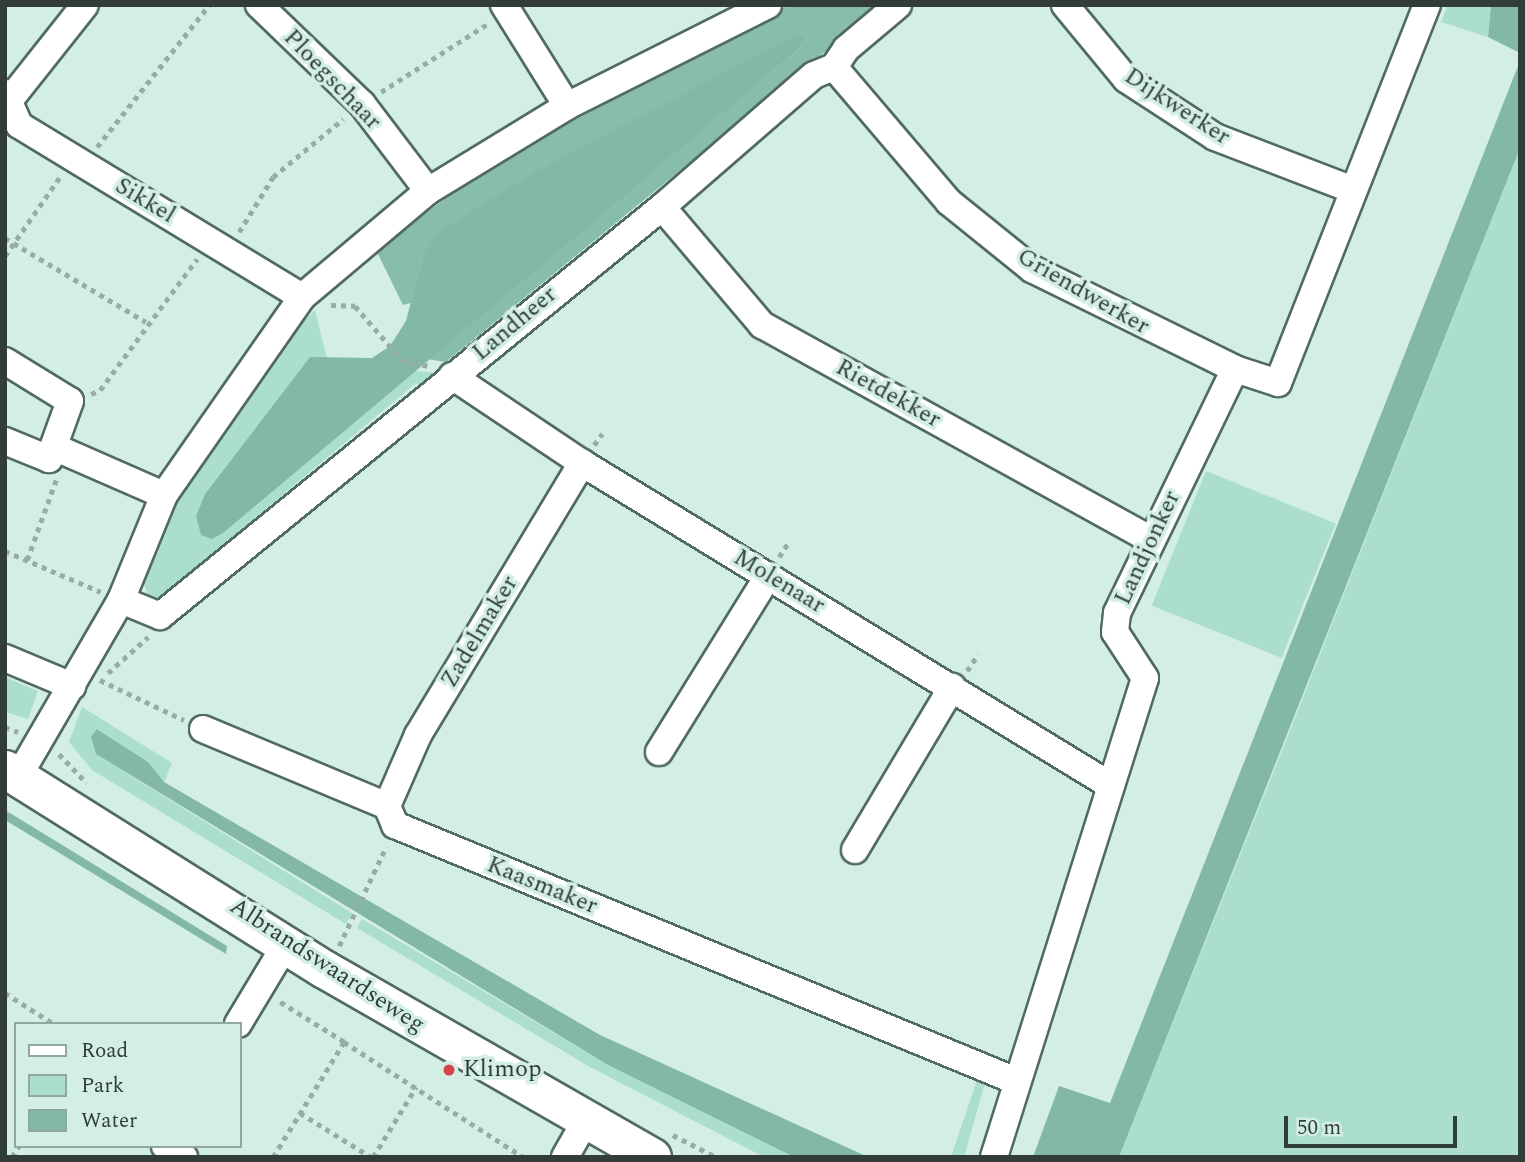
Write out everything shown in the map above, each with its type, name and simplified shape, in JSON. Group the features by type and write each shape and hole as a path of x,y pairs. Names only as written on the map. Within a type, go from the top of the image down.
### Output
{"street":[{"path":"9,95 85,5"},
{"name":"Ploegschaar","path":"259,5 362,104 428,191"},
{"path":"504,5 567,106"},
{"path":"12,773 85,679 164,495 302,298 428,191 567,106 733,13 768,5"},
{"name":"Landheer","path":"160,616 441,371 662,207 804,83 834,66 846,48 898,5"},
{"name":"Dijkwerker","path":"1065,5 1126,79 1215,136 1353,190"},
{"path":"1235,369 1278,383 1427,5"},
{"name":"Griendwerker","path":"834,66 949,202 1032,269 1235,369"},
{"name":"Sikkel","path":"9,95 19,125 302,298"},
{"name":"Rietdekker","path":"662,207 762,325 1149,539"},
{"path":"5,361 70,401 52,453"},
{"name":"Landjonker","path":"993,1157 1108,784 1145,678 1115,632 1117,613 1149,539 1235,369"},
{"name":"Molenaar","path":"441,371 582,463 1108,784"},
{"path":"5,441 52,453 164,495"},
{"name":"Zadelmaker","path":"391,815 418,735 582,463"},
{"path":"659,752 768,576"},
{"path":"121,600 160,616"},
{"path":"5,657 85,679"},
{"path":"855,850 952,687"},
{"name":"Kaasmaker","path":"204,729 391,815 1016,1081"},
{"name":"Albrandswaardseweg","path":"12,773 286,944 585,1122 652,1157"},
{"path":"239,1022 286,944"},
{"path":"565,1157 585,1122"},
{"path":"168,1148 184,1157"}],"path":[{"path":"5,256 78,160 209,5"},
{"path":"5,238 146,322"},
{"path":"70,401 100,390 146,322 211,242"},
{"path":"302,298 355,306 380,331 402,361 441,371"},
{"path":"27,560 58,486 52,453"},
{"path":"5,551 121,600"},
{"path":"85,679 145,643 160,616"},
{"path":"85,679 204,729"},
{"path":"341,943 367,888 391,815"},
{"path":"259,989 523,1157"},
{"path":"5,993 51,1022"},
{"path":"273,1157 344,1041"},
{"path":"300,1113 372,1157 416,1087"}],"green space":[{"path":"1448,5 1491,5 1488,37 1441,22"},
{"path":"1520,148 1520,1157 1119,1157 1281,753"},
{"path":"315,310 327,359 310,357 205,494 196,516 212,539 413,371 445,373 422,389 416,383 175,585 179,591 158,603 150,600 141,576 177,489 272,354"},
{"path":"1206,471 1336,523 1281,658 1152,605"},
{"path":"5,677 38,691 28,719 5,712"},
{"path":"82,707 172,763 164,782 148,762 98,729 91,737 96,754 352,913 346,924 92,770 69,742"},
{"path":"362,919 608,1065 794,1157 764,1157 590,1067 357,928"},
{"path":"977,1080 985,1083 964,1157 951,1157"}],"shaded area":[{"path":"789,5 882,5 446,362 427,359 800,48 803,36 541,168 423,255 411,303 403,305 376,250 489,166"}],"water":[{"path":"1491,5 1520,5 1520,53 1488,37"},
{"path":"797,35 804,36 800,48 223,533 212,539 201,535 196,516 205,494 310,357 372,358 390,346 406,321 423,255 441,231 541,168"},
{"path":"1520,61 1520,148 1119,1157 1033,1157 1059,1086 1110,1103"},
{"path":"97,729 148,762 164,782 600,1035 868,1157 794,1157 608,1065 96,754 91,737"},
{"path":"5,810 227,946 226,954 5,820"}],"place":[{"name":"Klimop","path":"449,1070"}]}
